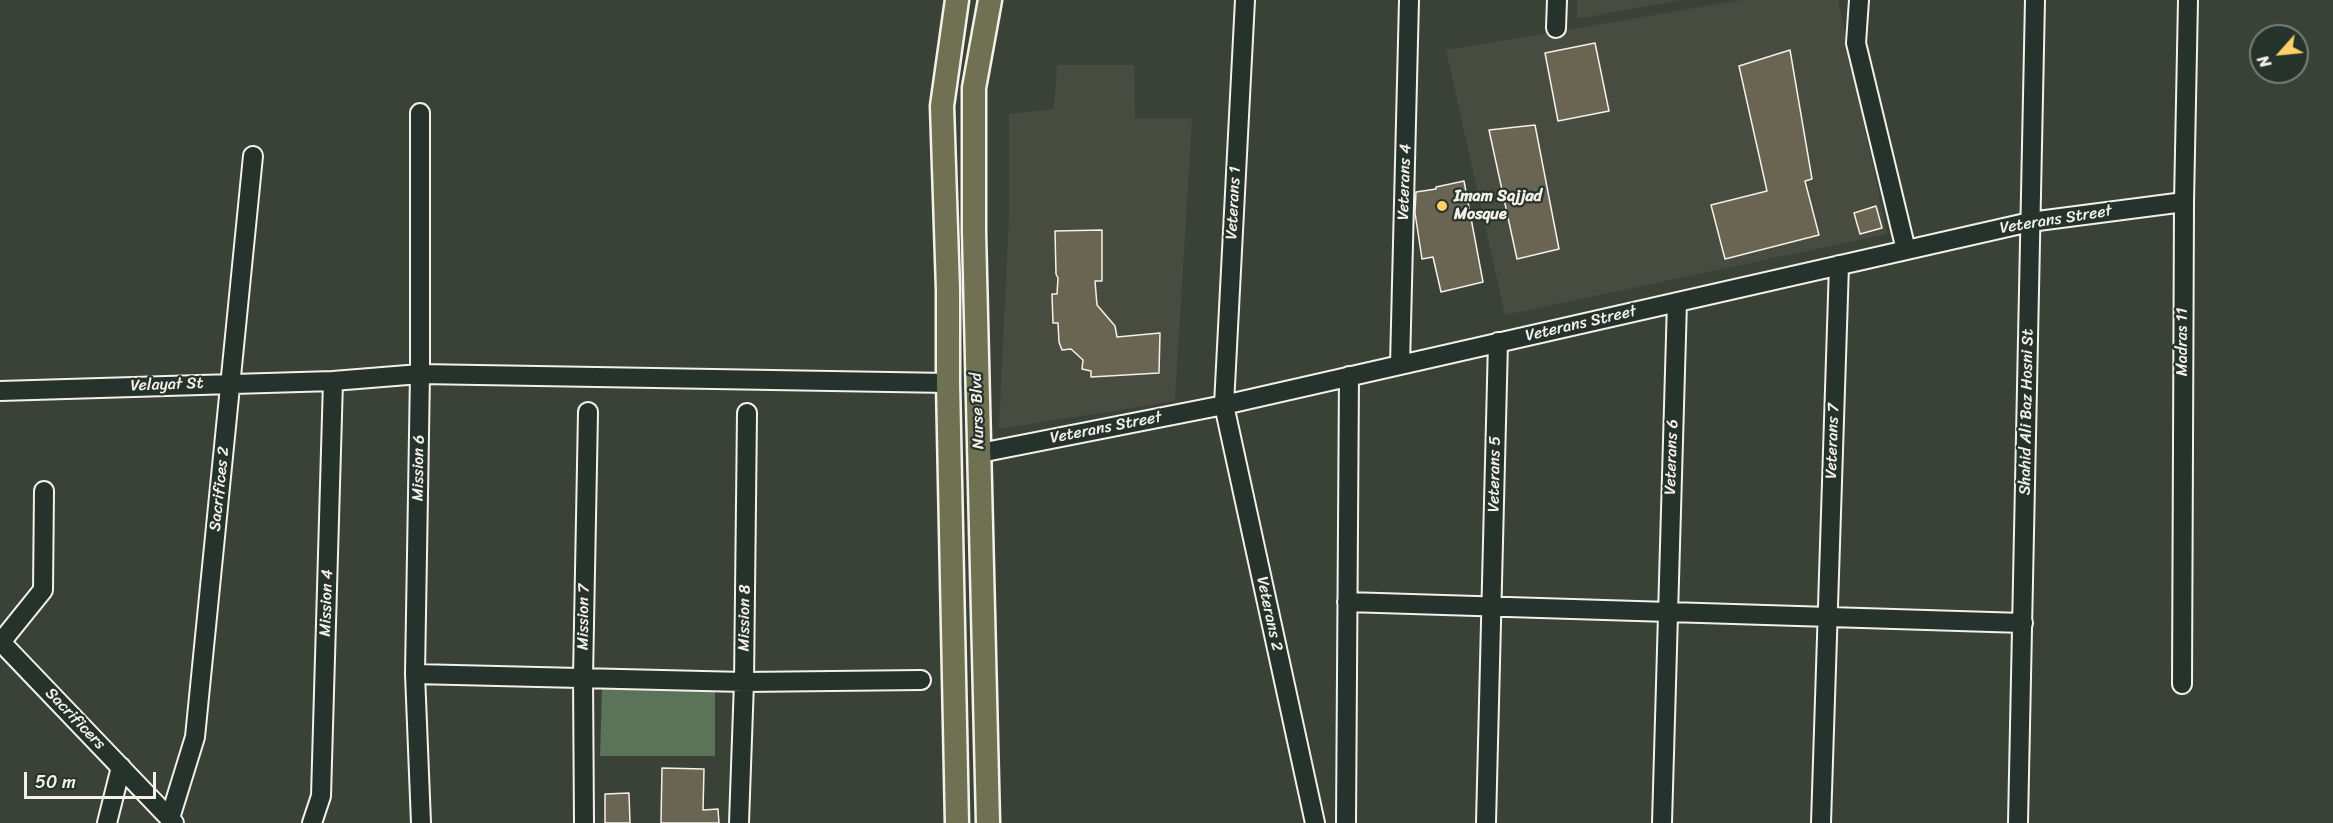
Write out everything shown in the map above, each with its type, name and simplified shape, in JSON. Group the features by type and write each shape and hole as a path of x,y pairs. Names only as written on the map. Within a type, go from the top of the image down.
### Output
{"main road":[{"name":"Nurse Blvd","path":"957,0 942,106 948,290 957,823"},
{"name":"Nurse Blvd","path":"988,823 975,300 974,88 990,0"},
{"path":"948,290 958,291 975,300"}],"street":[{"name":"Veterans 1","path":"1224,405 1245,0"},
{"name":"Veterans 4","path":"1400,365 1409,0"},
{"path":"1556,28 1557,0"},
{"path":"1859,0 1856,43 1906,250"},
{"name":"Shahid Ali Baz Hosni St","path":"2018,823 2035,0"},
{"name":"Madras 11","path":"2182,684 2184,202 2188,0"},
{"name":"Mission 6","path":"420,113 420,375 415,674 421,823"},
{"name":"Sacrifices 2","path":"172,821 195,737 253,156"},
{"name":"Veterans Street","path":"980,453 1224,405 2030,222 2184,202"},
{"name":"Veterans 7","path":"1821,823 1839,265"},
{"name":"Veterans 6","path":"1662,823 1677,302"},
{"name":"Veterans 5","path":"1486,823 1498,342"},
{"name":"Velayat St","path":"0,391 231,382 333,381 420,375 948,383"},
{"path":"1346,823 1349,376"},
{"name":"Mission 4","path":"312,823 321,796 333,381"},
{"name":"Veterans 2","path":"1224,405 1315,823"},
{"name":"Mission 7","path":"584,823 583,677 588,412"},
{"name":"Mission 8","path":"739,823 744,682 747,412"},
{"path":"0,641 43,590 44,491"},
{"path":"1347,602 2023,623"},
{"name":"Sacrificers","path":"0,641 172,821"},
{"path":"415,674 744,682 921,680"},
{"path":"107,823 121,767"}],"shaded area":[{"path":"1577,0 1680,0 1577,19"},
{"path":"1743,0 1838,0 1887,234 1505,315 1446,50"},
{"path":"1057,65 1134,65 1135,118 1192,118 1175,401 999,429 1009,215 1009,114 1054,109"}],"green space":[{"path":"715,687 715,756 600,756 602,689"}],"building":[{"path":"1595,43 1609,111 1558,121 1545,53"},
{"path":"1790,50 1812,179 1805,181 1819,235 1725,259 1711,205 1767,191 1739,66"},
{"path":"1535,125 1559,249 1517,259 1489,130"},
{"path":"1464,181 1483,282 1441,292 1433,257 1422,259 1415,213 1416,192"},
{"path":"1876,206 1882,228 1860,234 1854,213"},
{"path":"1102,230 1102,281 1095,281 1097,305 1115,326 1117,337 1160,333 1159,373 1091,377 1091,371 1082,369 1083,360 1071,349 1062,350 1058,323 1053,323 1052,294 1057,294 1058,278 1055,231"},
{"path":"662,768 704,769 703,810 718,809 719,823 661,823"},
{"path":"629,793 630,823 605,823 605,794"}],"place":[{"name":"Imam Sajjad Mosque","path":"1442,206"}]}
